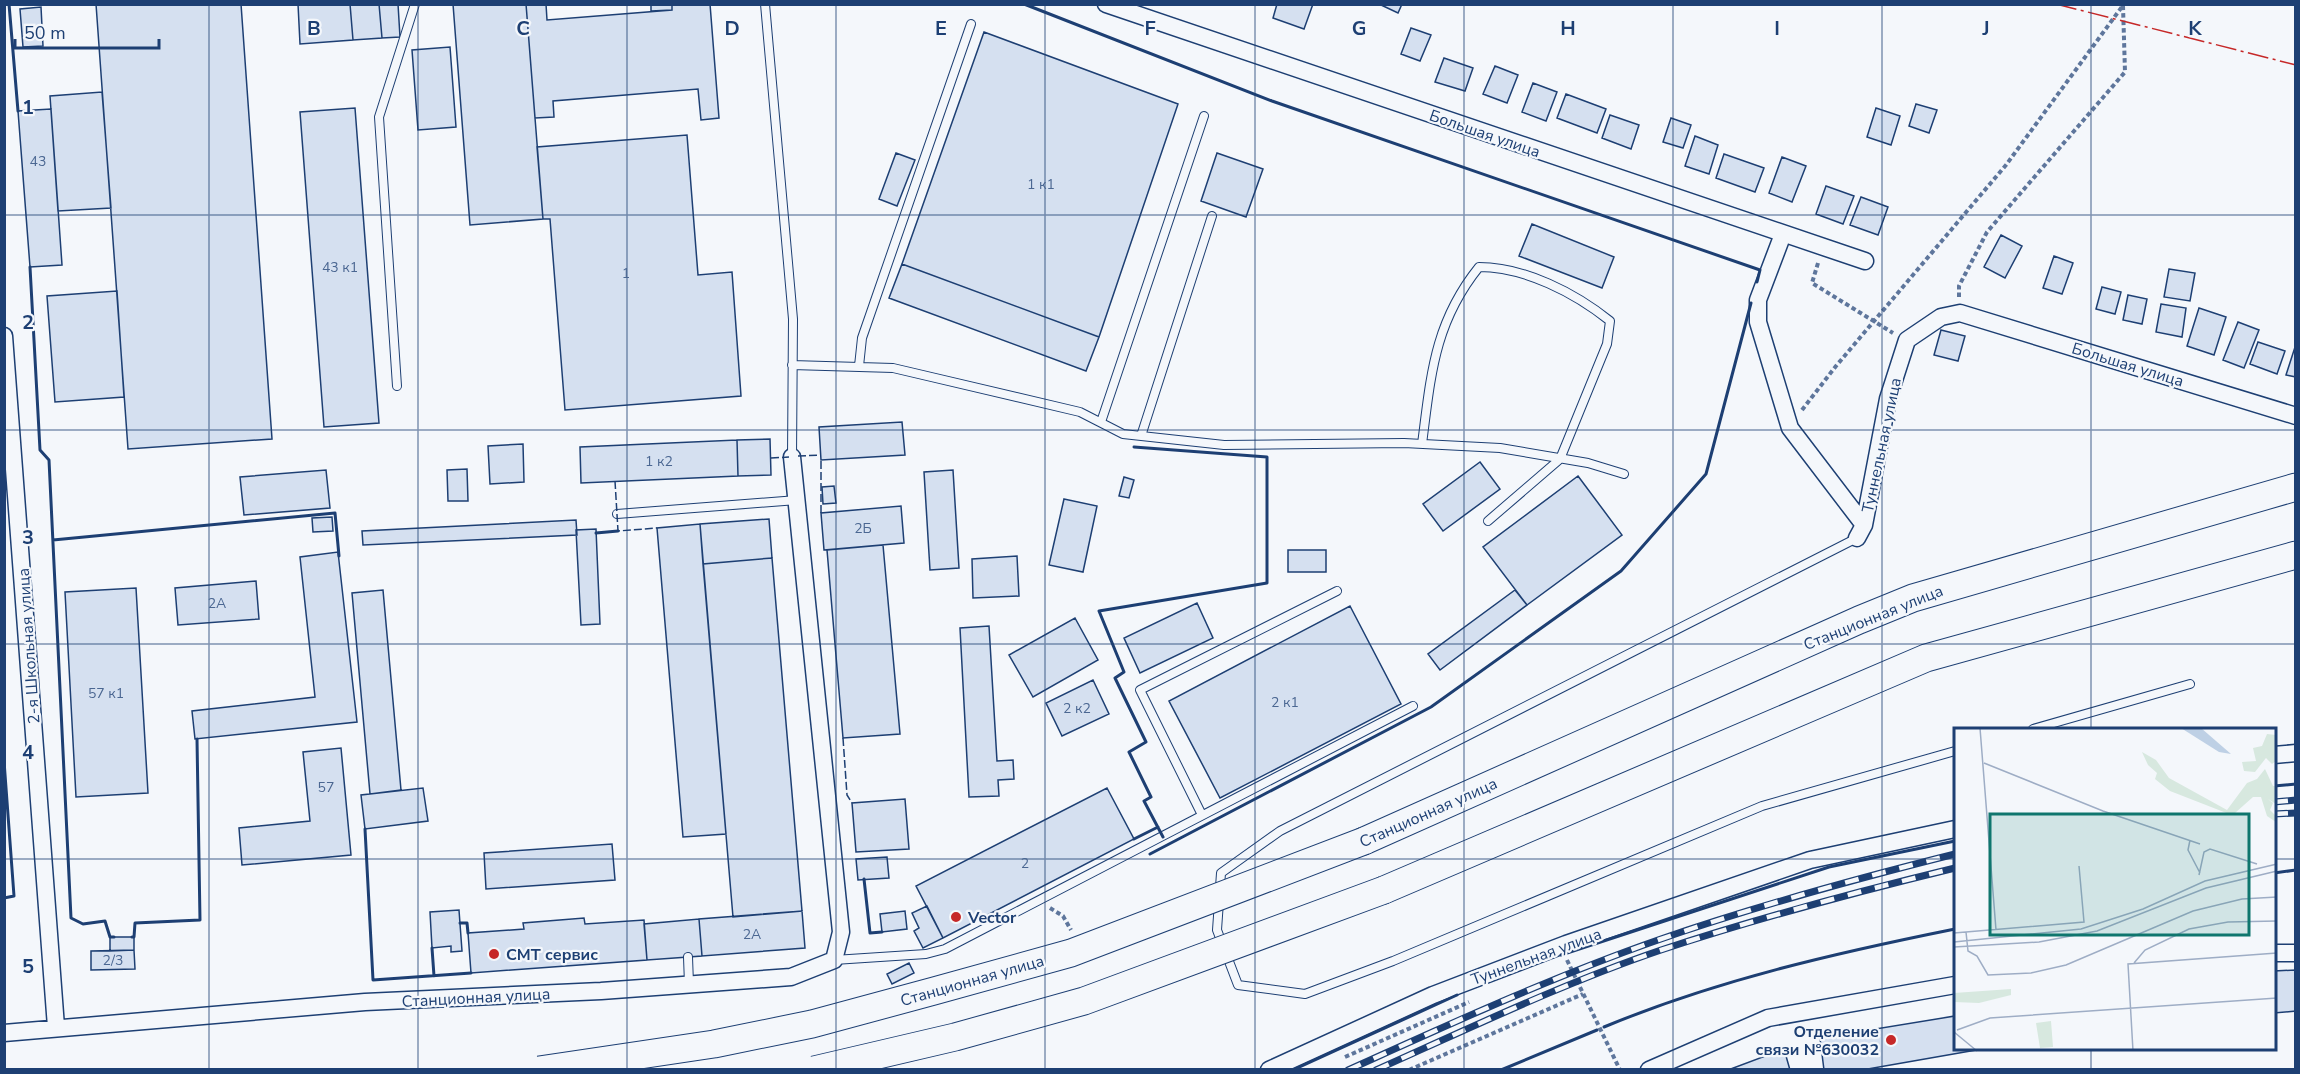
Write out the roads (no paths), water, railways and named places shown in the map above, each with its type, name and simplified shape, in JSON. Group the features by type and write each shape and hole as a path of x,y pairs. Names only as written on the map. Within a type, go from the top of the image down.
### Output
{"main road":[{"name":"Станционная улица","path":"539,1070 714,1044 812,1024 1071,952 1364,841 1858,620 1913,598 2295,487"},
{"path":"814,1070 955,1037 1084,1001 1384,890 1926,658 2295,555"}],"street":[{"name":"Большая улица","path":"1106,4 1865,261"},
{"path":"1783,234 1758,300 1758,322 1790,428 1861,532"},
{"name":"Большая улица","path":"1907,340 1941,317 1960,313 2295,416"},
{"name":"2-я Школьная улица","path":"4,336 56,1027"},
{"name":"Туннельная улица","path":"1861,532 1888,399 1907,340"},
{"path":"792,457 841,932 834,960"},
{"path":"2276,754 2295,753"},
{"name":"Туннельная улица","path":"1269,1070 1433,995 1566,944 1810,860 1954,829"},
{"path":"2276,954 2295,953"},
{"name":"Станционная улица","path":"4,1033 365,1002 791,977 834,960"},
{"path":"1649,1070 1768,1018 1954,985"}],"lane":[{"path":"397,386 379,117 414,4"},
{"path":"765,4 793,319 792,457"},
{"path":"859,366 862,338 971,24"},
{"path":"1101,422 1204,116"},
{"path":"1141,436 1212,216"},
{"path":"1422,444 1431,377 1441,332 1461,290 1479,267 1499,267 1531,277 1590,304 1610,321 1607,345 1560,459 1488,521"},
{"path":"792,365 893,368 1080,412 1123,434 1224,445 1422,444 1500,448 1624,474"},
{"path":"617,514 797,500"},
{"path":"1861,532 1280,831 1221,873 1217,930 1239,985 1305,994 1393,961 1762,806 1954,751"},
{"path":"1202,815 1140,690 1337,591"},
{"path":"2036,728 2190,684"},
{"path":"834,960 926,954 945,949 1413,706"},
{"path":"688,957 689,984"}],"railway":[{"path":"2276,802 2296,800"},
{"path":"2276,814 2296,813"},
{"path":"1348,1070 1463,1018 1618,954 1806,894 1954,854"},
{"path":"1376,1070 1553,991 1661,950 1807,906 1954,868"}],"place":[{"name":"Vector","path":"956,917"},
{"name":"СМТ сервис","path":"494,954"},
{"name":"Отделение связи №630032","path":"1891,1040"}]}
